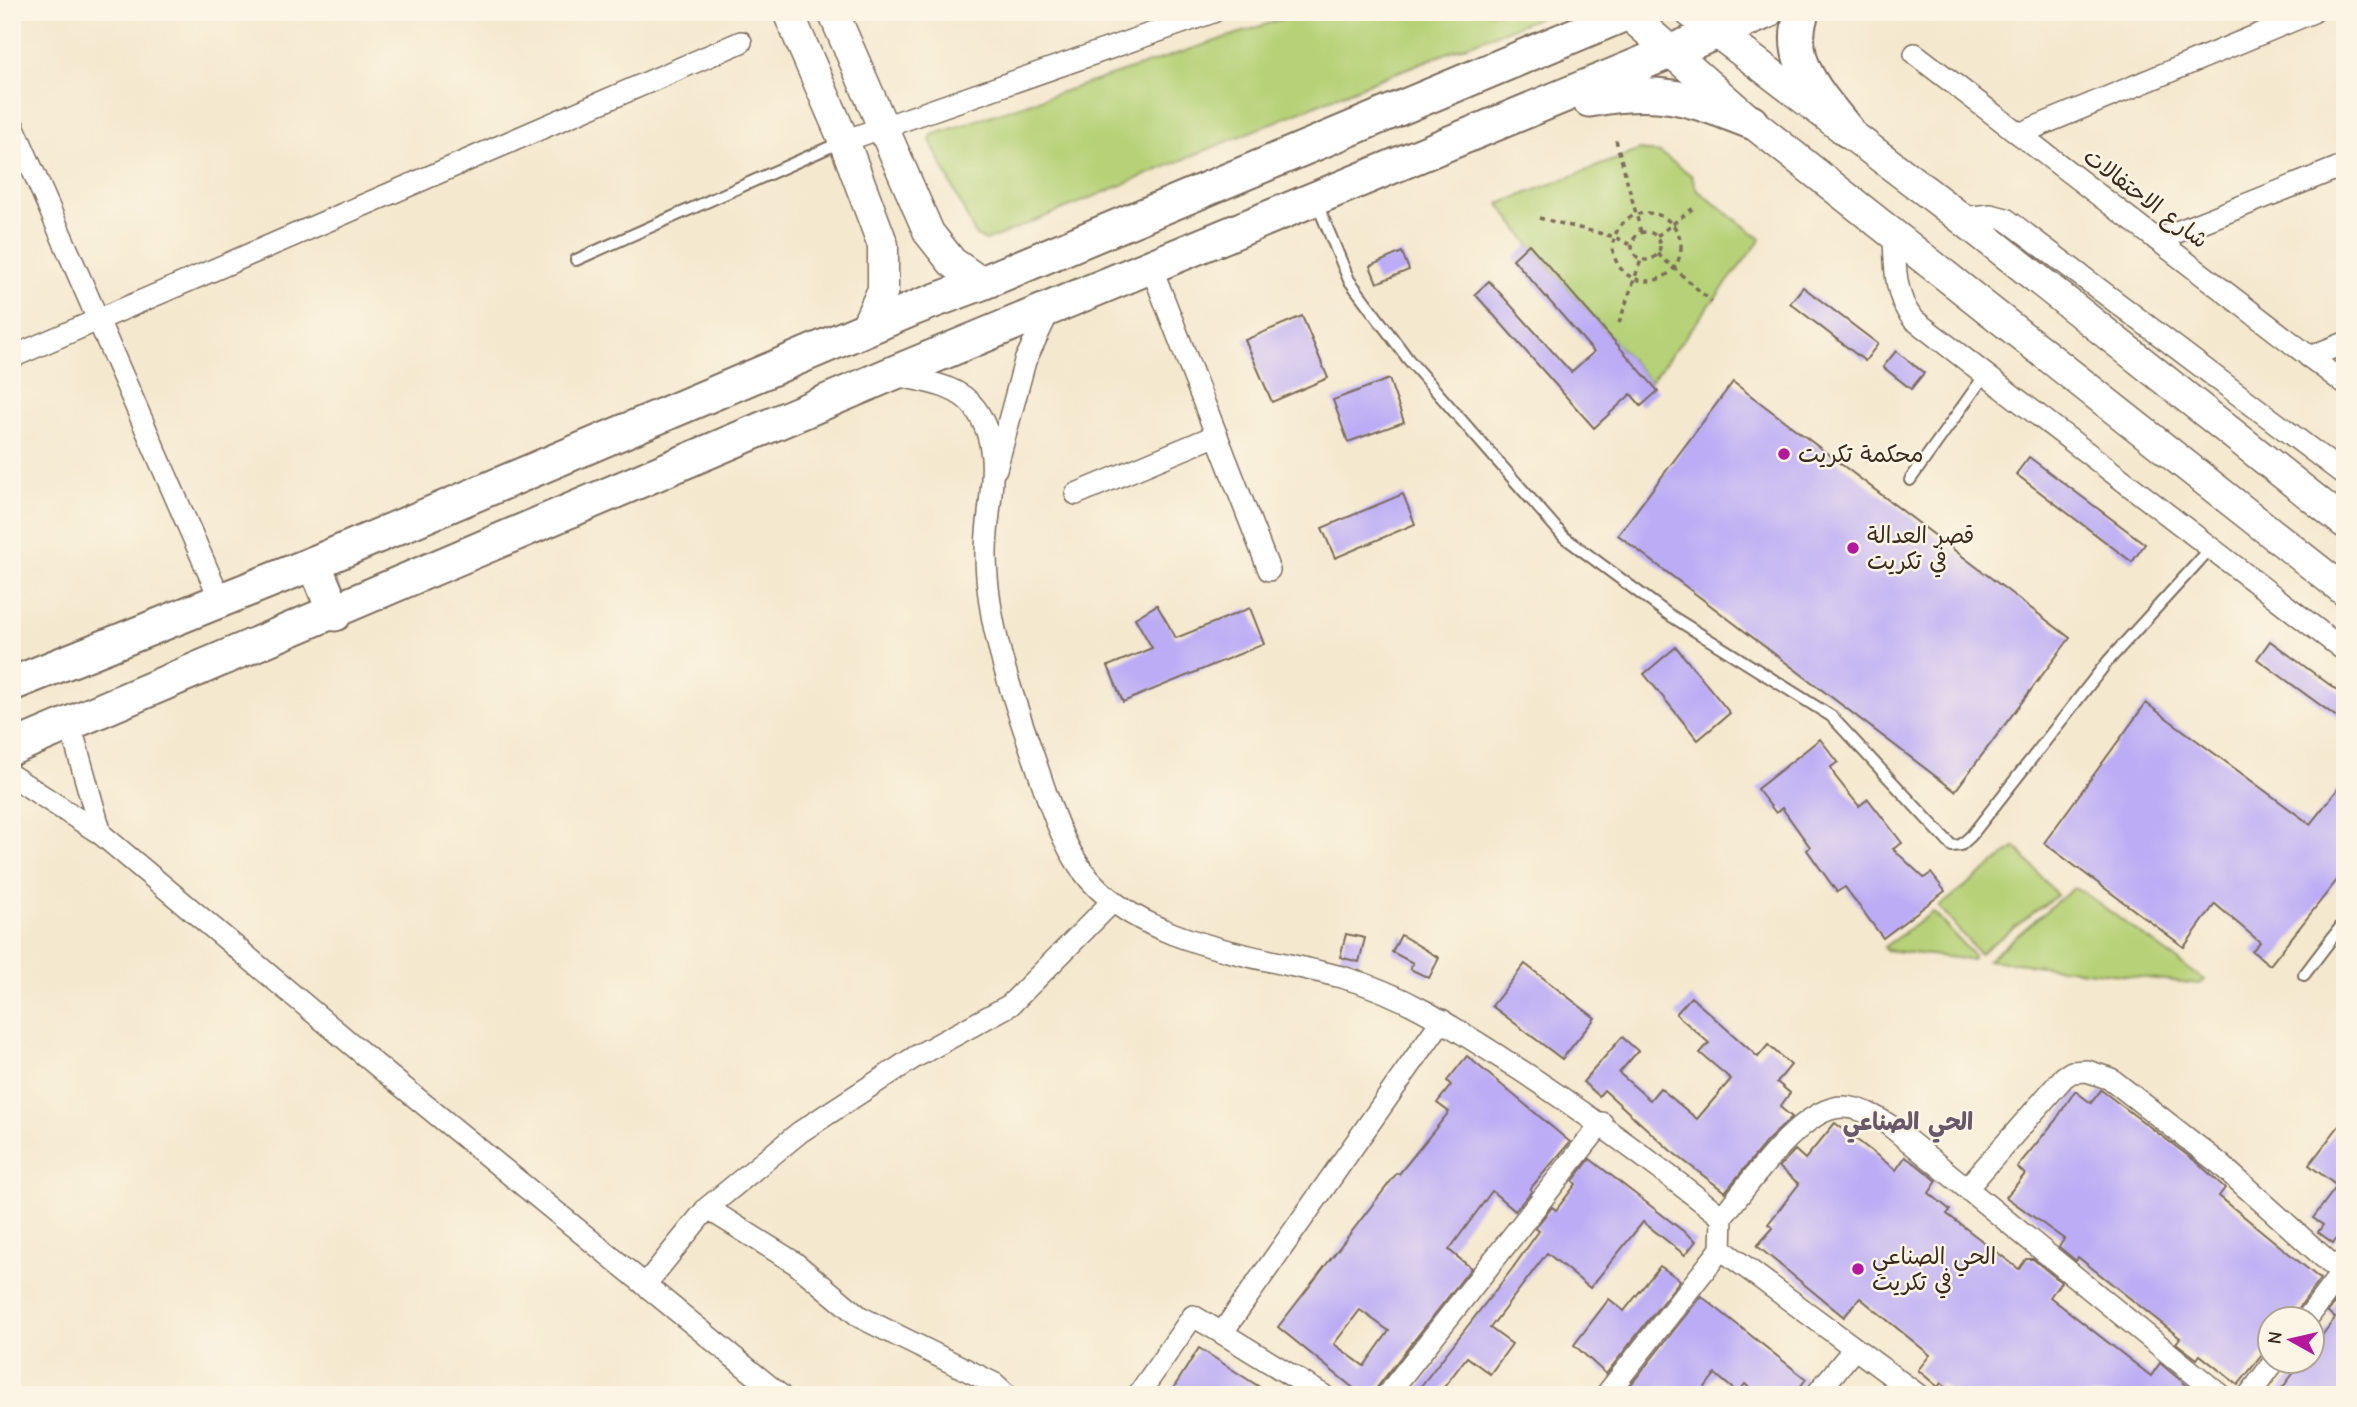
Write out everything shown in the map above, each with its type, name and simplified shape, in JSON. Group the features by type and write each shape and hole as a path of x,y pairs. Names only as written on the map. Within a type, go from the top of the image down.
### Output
{"main road":[{"path":"788,12 844,141 878,230 885,260 883,290 865,329"},
{"path":"833,12 929,233 952,262 982,283"},
{"path":"1690,12 1961,218 2345,523"},
{"path":"12,748 335,614 891,374 1152,269 1314,198 1766,12"},
{"path":"1802,12 1797,37 1801,66 1847,130"},
{"path":"12,684 314,563 865,329 982,283 1629,13 1751,122 2345,591"},
{"path":"1525,113 1616,95 1662,93 1703,103 1751,122"},
{"path":"314,563 335,614"}],"street":[{"path":"844,141 1213,12"},
{"path":"2019,134 2313,12"},
{"path":"12,357 741,42"},
{"name":"شارع الاحتفالات","path":"1915,54 2345,384"},
{"path":"12,123 221,601"},
{"path":"2157,240 2345,165"},
{"path":"1961,218 1991,215 2006,219 2345,475"},
{"path":"1894,234 1896,270 1904,308 1985,375 2345,651"},
{"path":"1152,269 1269,570"},
{"path":"1049,311 1025,361 993,478 985,555 1000,652 1058,827 1082,871 1113,901 1171,934 1374,986 1442,1020 1602,1123 1722,1217"},
{"path":"2309,357 2345,343"},
{"path":"891,374 942,386 967,399 982,422 993,478"},
{"path":"1076,494 1217,435"},
{"path":"70,724 101,834"},
{"path":"12,776 101,834 387,1074 780,1395"},
{"path":"645,1285 707,1208 800,1132 915,1057 1010,1005 1113,901"},
{"path":"1222,1333 1442,1020"},
{"path":"1967,1188 2064,1077 2071,1072 2087,1071 2111,1079 2220,1164 2343,1271 2317,1306"},
{"path":"1606,1395 1721,1249 1722,1217 1768,1160 1806,1122 1818,1114 1843,1107 1869,1113 1889,1125 2220,1395"},
{"path":"1387,1395 1602,1123"},
{"path":"707,1208 795,1263 860,1317 995,1384 1007,1395"},
{"path":"1721,1249 1919,1395"},
{"path":"1138,1395 1193,1316 1323,1395"},
{"path":"1816,1395 1854,1349"},
{"path":"2249,1395 2263,1376"}],"lane":[{"path":"576,260 844,141"},
{"path":"1314,198 1343,268 1408,359 1564,537 1668,614 1830,716 1952,846 1961,845 1970,836 2108,661 2210,549"},
{"path":"1910,480 1985,375"},
{"path":"2304,975 2345,921"}],"path":[{"path":"1616,140 1642,232"},
{"path":"1657,236 1696,206"},
{"path":"1654,213 1673,224 1681,244 1680,255 1672,270 1658,279 1636,279 1619,264 1614,254 1615,237 1624,222 1637,215 1654,213"},
{"path":"1539,218 1615,237 1631,245 1634,254 1641,260 1650,260 1658,254 1660,245 1657,236"},
{"path":"1642,232 1657,236"},
{"path":"1631,245 1642,232"},
{"path":"1658,254 1672,270 1712,302"},
{"path":"1619,323 1641,260"}],"green space":[{"path":"1303,12 1553,12 1374,81 986,241 976,236 930,140 932,135"},
{"path":"1640,150 1660,153 1691,175 1697,190 1761,239 1650,382 1529,244 1499,204"},
{"path":"2016,847 2057,895 1979,954 1939,907"},
{"path":"2073,888 2083,892 2204,980 2200,984 1988,960"},
{"path":"1933,912 1973,955 1972,960 1886,950 1884,947"}],"building":[{"path":"1529,244 1658,391 1641,406 1631,394 1594,428 1475,294 1489,281 1571,372 1594,352 1513,259"},
{"path":"1402,252 1409,270 1377,283 1370,266"},
{"path":"1803,287 1878,344 1865,361 1790,303"},
{"path":"1302,316 1328,378 1272,402 1245,340"},
{"path":"1896,351 1924,373 1911,389 1883,367"},
{"path":"1389,379 1404,422 1348,442 1333,400"},
{"path":"1733,382 2070,638 1955,791 1618,535"},
{"path":"2029,457 2145,544 2132,562 2016,474"},
{"path":"1403,494 1415,524 1335,558 1322,528"},
{"path":"1157,605 1176,638 1250,608 1264,644 1123,702 1108,666 1152,648 1135,618"},
{"path":"2270,641 2345,696 2345,723 2257,659"},
{"path":"1676,647 1730,713 1698,740 1644,674"},
{"path":"2146,703 2310,824 2345,780 2345,870 2270,965 2252,951 2260,942 2215,904 2184,947 2044,843"},
{"path":"1820,739 1838,762 1831,767 1835,776 1859,806 1868,799 1902,843 1893,849 1924,878 1931,873 1945,891 1883,938 1845,887 1837,892 1782,808 1776,813 1757,789"},
{"path":"1346,934 1365,938 1359,962 1340,957"},
{"path":"1401,935 1439,958 1429,978 1410,969 1413,963 1392,952"},
{"path":"1525,964 1595,1018 1562,1059 1492,1006"},
{"path":"1691,997 1758,1057 1768,1045 1791,1065 1777,1082 1790,1093 1780,1107 1792,1117 1767,1141 1725,1192 1671,1151 1604,1090 1599,1096 1583,1082 1622,1037 1638,1051 1619,1073 1650,1100 1660,1088 1697,1119 1731,1079 1700,1053 1709,1043 1676,1014"},
{"path":"1467,1056 1570,1142 1515,1211 1492,1191 1449,1250 1471,1268 1371,1395 1362,1395 1278,1327 1397,1173 1399,1174 1449,1112 1437,1103 1451,1085 1447,1081","holes":["1360,1310 1389,1331 1364,1366 1334,1344"]},
{"path":"2101,1090 2199,1164 2225,1188 2219,1196 2320,1279 2300,1306 2256,1306 2256,1362 2238,1385 2200,1355 2197,1359 2176,1343 2180,1338 2078,1257 2076,1261 2059,1247 2064,1239 2006,1197 2025,1174 2017,1167 2055,1121 2075,1091 2091,1103"},
{"path":"2345,1118 2345,1240 2338,1236 2333,1243 2318,1232 2323,1225 2313,1218 2337,1186 2309,1165"},
{"path":"1835,1123 1896,1170 1905,1157 1917,1165 1937,1181 1929,1193 1950,1210 1947,1214 2019,1269 2026,1259 2033,1259 2061,1282 2050,1297 2151,1376 2160,1363 2198,1395 1955,1395 1941,1383 1938,1387 1918,1370 1930,1355 1860,1298 1844,1317 1757,1246 1773,1228 1768,1224 1799,1184 1779,1167 1795,1150 1805,1159"},
{"path":"1590,1159 1696,1241 1685,1255 1643,1222 1590,1288 1547,1253 1490,1328 1512,1344 1490,1374 1467,1357 1438,1395 1414,1395 1512,1269 1539,1231 1535,1228 1552,1207 1556,1210 1576,1184 1573,1181"},
{"path":"1660,1266 1680,1280 1606,1374 1574,1345 1609,1299 1624,1311"},
{"path":"2341,1295 2345,1298 2345,1395 2277,1395 2291,1376 2326,1376 2326,1330 2335,1318 2328,1312"},
{"path":"1701,1296 1806,1379 1794,1395 1758,1395 1745,1384 1738,1393 1715,1374 1699,1395 1630,1395 1626,1391"},
{"path":"1199,1348 1272,1395 1169,1395"}],"place":[{"name":"محكمة تكريت","path":"1784,454"},
{"name":"قصر العدالة في تكريت","path":"1853,548"},
{"name":"الحي الصناعي في تكريت","path":"1858,1269"}],"district":[{"name":"الحي الصناعي","path":"1908,1122"}]}
